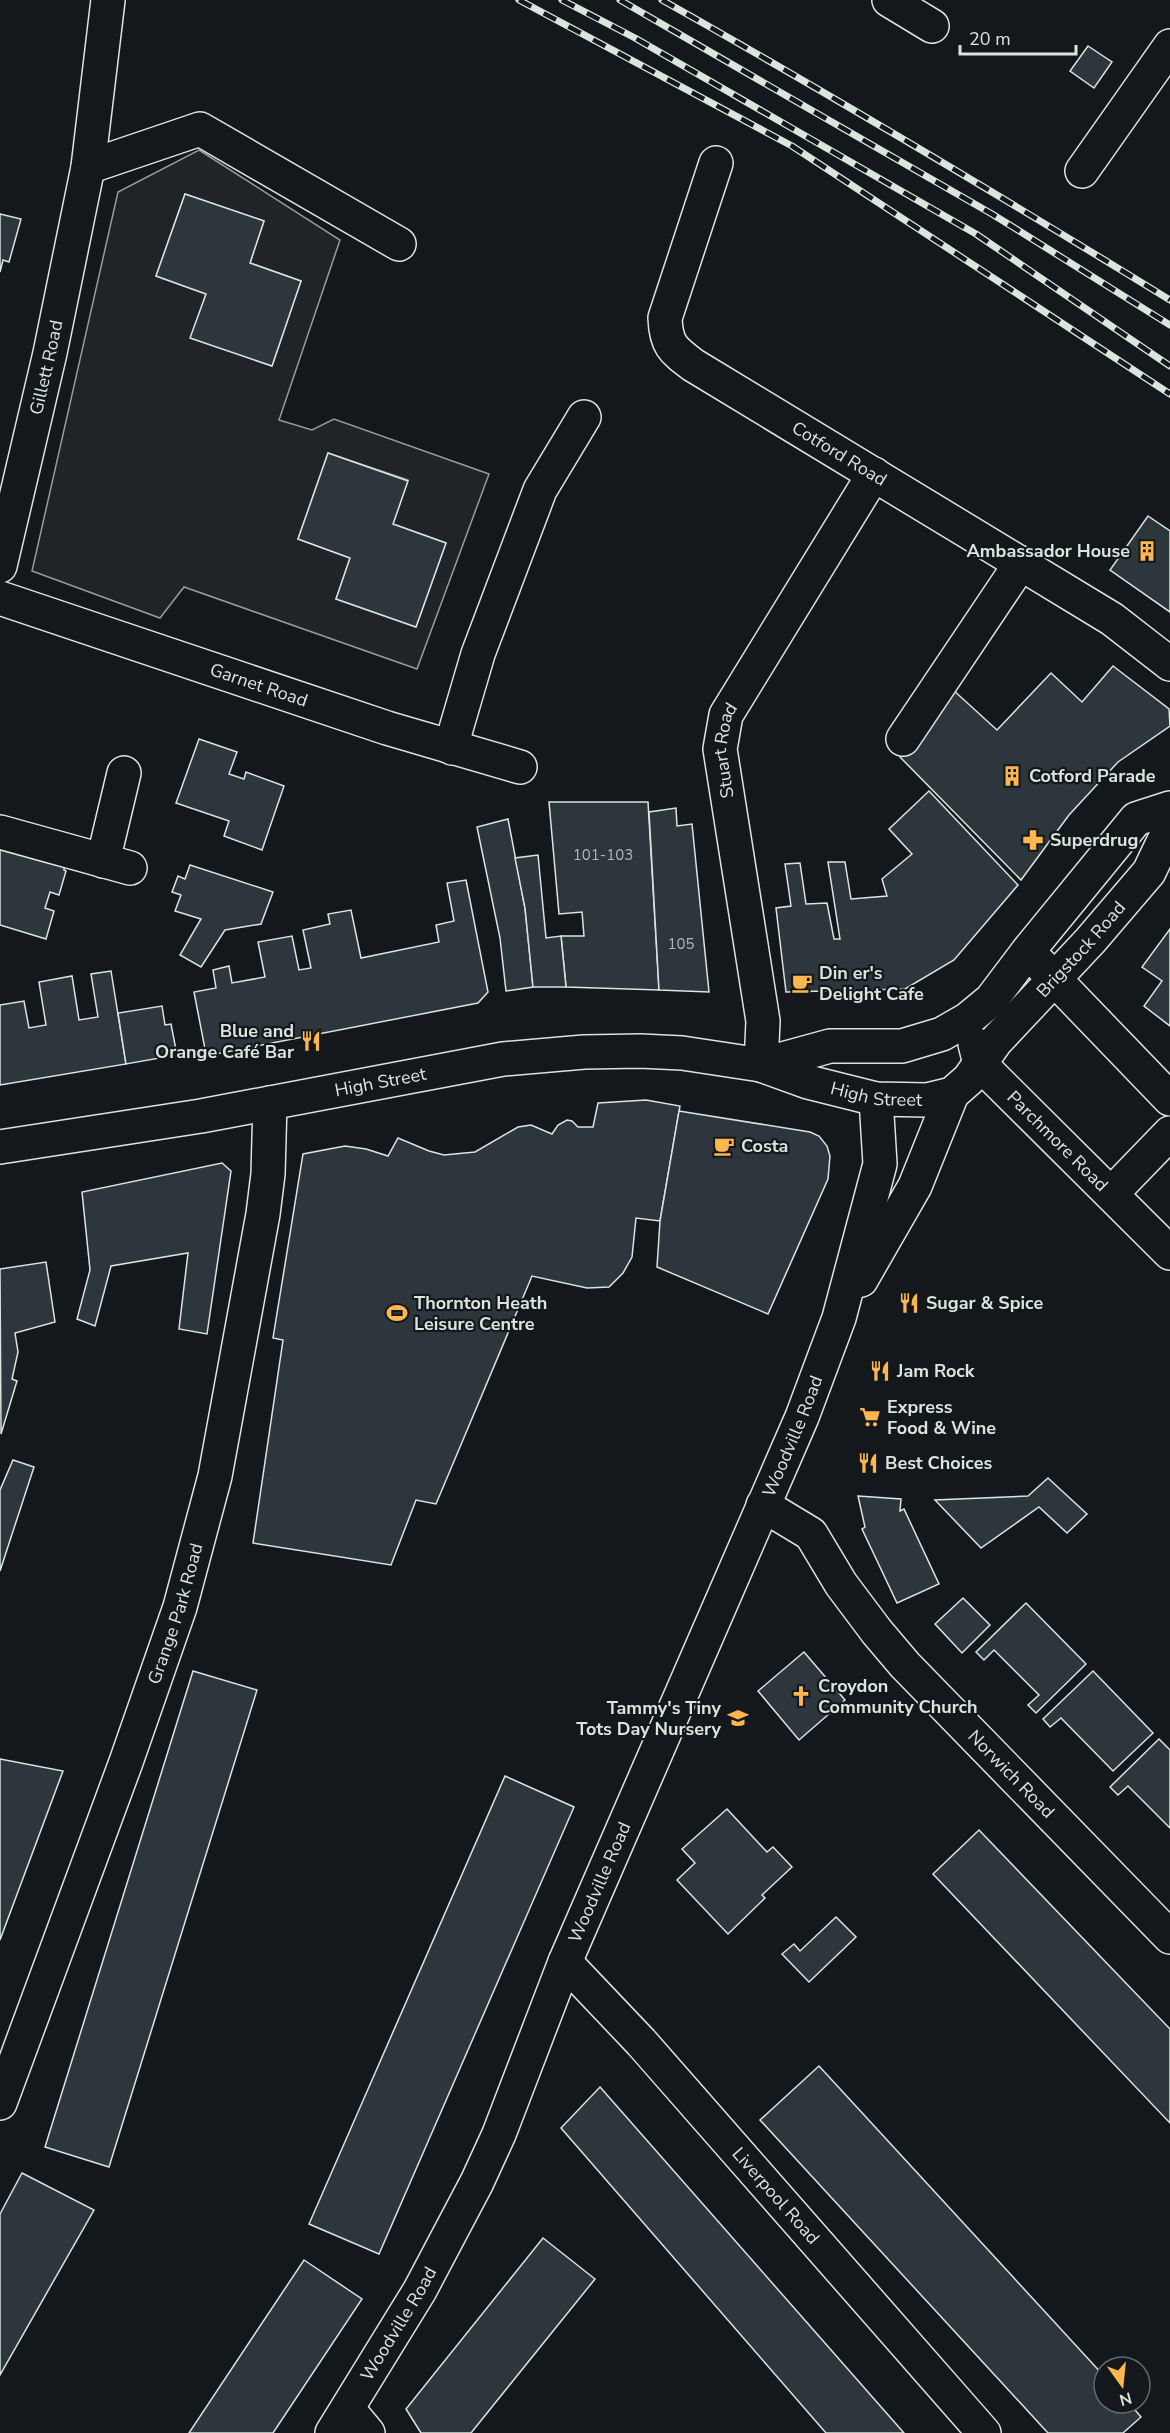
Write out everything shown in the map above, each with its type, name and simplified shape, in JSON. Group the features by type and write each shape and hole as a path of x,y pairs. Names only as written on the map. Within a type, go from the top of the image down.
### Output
{"street":[{"name":"Gillett Road","path":"0,566 7,514 88,167 108,0"},
{"path":"889,0 932,26"},
{"path":"1082,171 1170,46"},
{"path":"88,167 200,129 399,244"},
{"name":"Cotford Road","path":"716,163 665,318 666,336 673,350 693,366 1112,619 1170,664"},
{"path":"452,748 478,654 540,490 584,417"},
{"name":"Stuart Road","path":"761,1065 763,1021 720,749 726,715 874,474"},
{"path":"903,739 1021,563"},
{"name":"Garnet Road","path":"0,598 452,748 520,767"},
{"path":"0,832 116,865 124,773"},
{"name":"Brigstock Road","path":"968,1019 991,1000 1136,819 1170,808"},
{"name":"Brigstock Road","path":"980,1064 996,1041 1149,872 1170,828"},
{"path":"1028,951 1053,980 1170,1099"},
{"path":"952,1094 969,1079 980,1064 968,1019"},
{"name":"High Street","path":"761,1065 830,1046 902,1047 942,1034 968,1019"},
{"name":"High Street","path":"0,1148 270,1103 503,1059 572,1053 651,1051 682,1053 761,1065 808,1082 876,1099 927,1100 952,1094"},
{"name":"Parchmore Road","path":"980,1064 1170,1253"},
{"name":"Woodville Road","path":"839,1318 915,1186 952,1094"},
{"name":"Woodville Road","path":"349,2425 477,2182 499,2134 565,1962 802,1417 839,1318 880,1164 876,1099"},
{"name":"Grange Park Road","path":"0,2103 152,1691 197,1549 214,1476 263,1214 268,1174 270,1103"},
{"path":"1112,1193 1170,1133"},
{"name":"Norwich Road","path":"763,1504 811,1534 842,1584 877,1632 905,1665 1170,1937"},
{"name":"Liverpool Road","path":"565,1962 641,2042 984,2433"}],"shaded area":[{"path":"199,150 340,240 279,420 312,430 334,419 489,474 417,669 184,587 160,618 32,571 118,192","holes":["185,194 264,221 250,263 301,281 272,366 191,338 206,294 156,276","328,453 408,480 393,524 446,543 416,627 336,599 350,558 298,539"]}],"building":[{"path":"1088,46 1112,62 1094,88 1070,71"},
{"path":"185,194 264,221 250,263 301,281 272,366 190,338 206,294 156,276"},
{"path":"0,214 21,219 9,262 3,260 0,272"},
{"path":"328,453 408,481 393,524 446,543 416,627 336,599 350,558 298,539"},
{"name":"Ambassador House","path":"1148,516 1170,531 1170,612 1110,570"},
{"name":"Cotford Parade","path":"1113,666 1169,709 1170,726 1118,762 1069,815 1021,880 900,757 951,688 997,730 1051,673 1082,702"},
{"path":"199,739 237,752 229,774 244,779 246,772 284,786 262,850 224,836 229,821 176,803"},
{"path":"929,791 1018,885 954,960 905,989 786,992 776,908 791,906 785,864 800,863 806,904 827,903 834,939 840,939 828,862 845,862 851,899 887,896 882,879 912,854 889,829"},
{"path":"549,802 648,802 659,990 566,987 561,936 584,936 582,912 559,914"},
{"path":"676,808 677,826 692,824 709,992 659,990 649,812"},
{"path":"508,819 525,908 533,987 506,991 500,938 477,827"},
{"path":"0,847 64,866 66,871 59,895 50,892 45,908 54,911 46,939 0,925"},
{"path":"538,855 546,938 561,936 566,987 533,987 525,908 515,858"},
{"path":"190,865 273,892 261,924 225,930 201,967 180,955 201,919 175,911 181,895 172,892 178,876 185,879"},
{"path":"466,880 488,992 478,1003 216,1054 205,1049 194,992 216,988 213,970 229,966 232,983 265,977 258,942 292,936 299,970 311,968 303,930 330,924 328,914 351,910 361,958 439,942 436,925 454,921 447,883"},
{"path":"1170,929 1170,1026 1144,1006 1162,981 1142,967"},
{"path":"111,971 126,1064 0,1085 0,1005 24,1001 29,1028 46,1025 39,982 72,976 79,1020 98,1017 91,974"},
{"path":"162,1006 165,1025 171,1024 177,1055 126,1064 118,1013"},
{"name":"Thornton Heath Leisure Centre","path":"646,1100 680,1106 660,1221 636,1218 632,1257 623,1273 609,1287 587,1288 532,1276 436,1504 416,1500 391,1565 253,1543 283,1340 273,1338 303,1154 345,1146 366,1149 388,1156 398,1138 444,1155 475,1152 518,1127 531,1125 552,1134 558,1125 567,1120 572,1121 578,1127 593,1127 598,1103"},
{"path":"679,1111 810,1132 819,1136 827,1146 830,1156 828,1179 768,1314 657,1267 660,1221"},
{"path":"222,1163 231,1171 207,1334 179,1329 188,1253 111,1266 95,1326 77,1319 90,1270 82,1192"},
{"path":"46,1262 55,1322 15,1333 18,1352 12,1379 17,1381 1,1434 0,1269"},
{"path":"13,1460 34,1467 0,1571 0,1490"},
{"path":"1048,1478 1087,1514 1067,1533 1039,1507 981,1548 935,1500 1028,1496"},
{"path":"858,1496 901,1499 900,1511 904,1509 939,1584 897,1603 862,1529 865,1527"},
{"path":"963,1598 990,1625 962,1653 935,1624"},
{"path":"1026,1603 1086,1664 1036,1713 1028,1705 1039,1695 994,1650 984,1660 976,1652"},
{"name":"Croydon Community Church","path":"804,1652 845,1700 799,1740 758,1691"},
{"path":"193,1671 257,1690 109,2167 45,2147"},
{"path":"1093,1671 1153,1733 1113,1771 1061,1718 1050,1727 1043,1719"},
{"path":"1159,1739 1170,1750 1170,1828 1128,1786 1118,1795 1110,1787"},
{"path":"0,1759 63,1771 0,1940"},
{"path":"505,1776 574,1807 379,2254 309,2224"},
{"path":"727,1809 767,1852 773,1847 792,1867 762,1895 765,1898 728,1934 677,1880 695,1863 682,1849"},
{"path":"979,1830 1170,2029 1170,2123 933,1874"},
{"path":"836,1917 856,1937 809,1982 782,1954 794,1944 800,1951"},
{"path":"819,2066 1092,2363 1092,2415 1139,2415 1141,2417 1123,2433 1048,2433 760,2120"},
{"path":"600,2087 904,2433 826,2433 561,2128"},
{"path":"22,2173 94,2210 0,2375 0,2214"},
{"path":"543,2238 595,2279 471,2433 421,2433 406,2409"},
{"path":"304,2260 362,2299 273,2433 189,2433"}],"railway":[{"path":"519,0 792,146 1170,394"},
{"path":"562,0 635,38 976,234 1170,366"},
{"path":"620,0 992,214 1170,325"},
{"path":"662,0 917,147 1170,300"}],"place":[{"name":"Ambassador House","path":"1147,551"},
{"name":"Cotford Parade","path":"1012,776"},
{"name":"Superdrug","path":"1033,840"},
{"name":"Din er's Delight Cafe","path":"802,983"},
{"name":"Blue and Orange Café Bar","path":"311,1041"},
{"name":"Costa","path":"724,1146"},
{"name":"Sugar & Spice","path":"909,1303"},
{"name":"Thornton Heath Leisure Centre","path":"397,1313"},
{"name":"Jam Rock","path":"880,1371"},
{"name":"Express Food & Wine","path":"870,1417"},
{"name":"Best Choices","path":"868,1463"},
{"name":"Croydon Community Church","path":"801,1696"},
{"name":"Tammy's Tiny Tots Day Nursery","path":"738,1718"}]}
